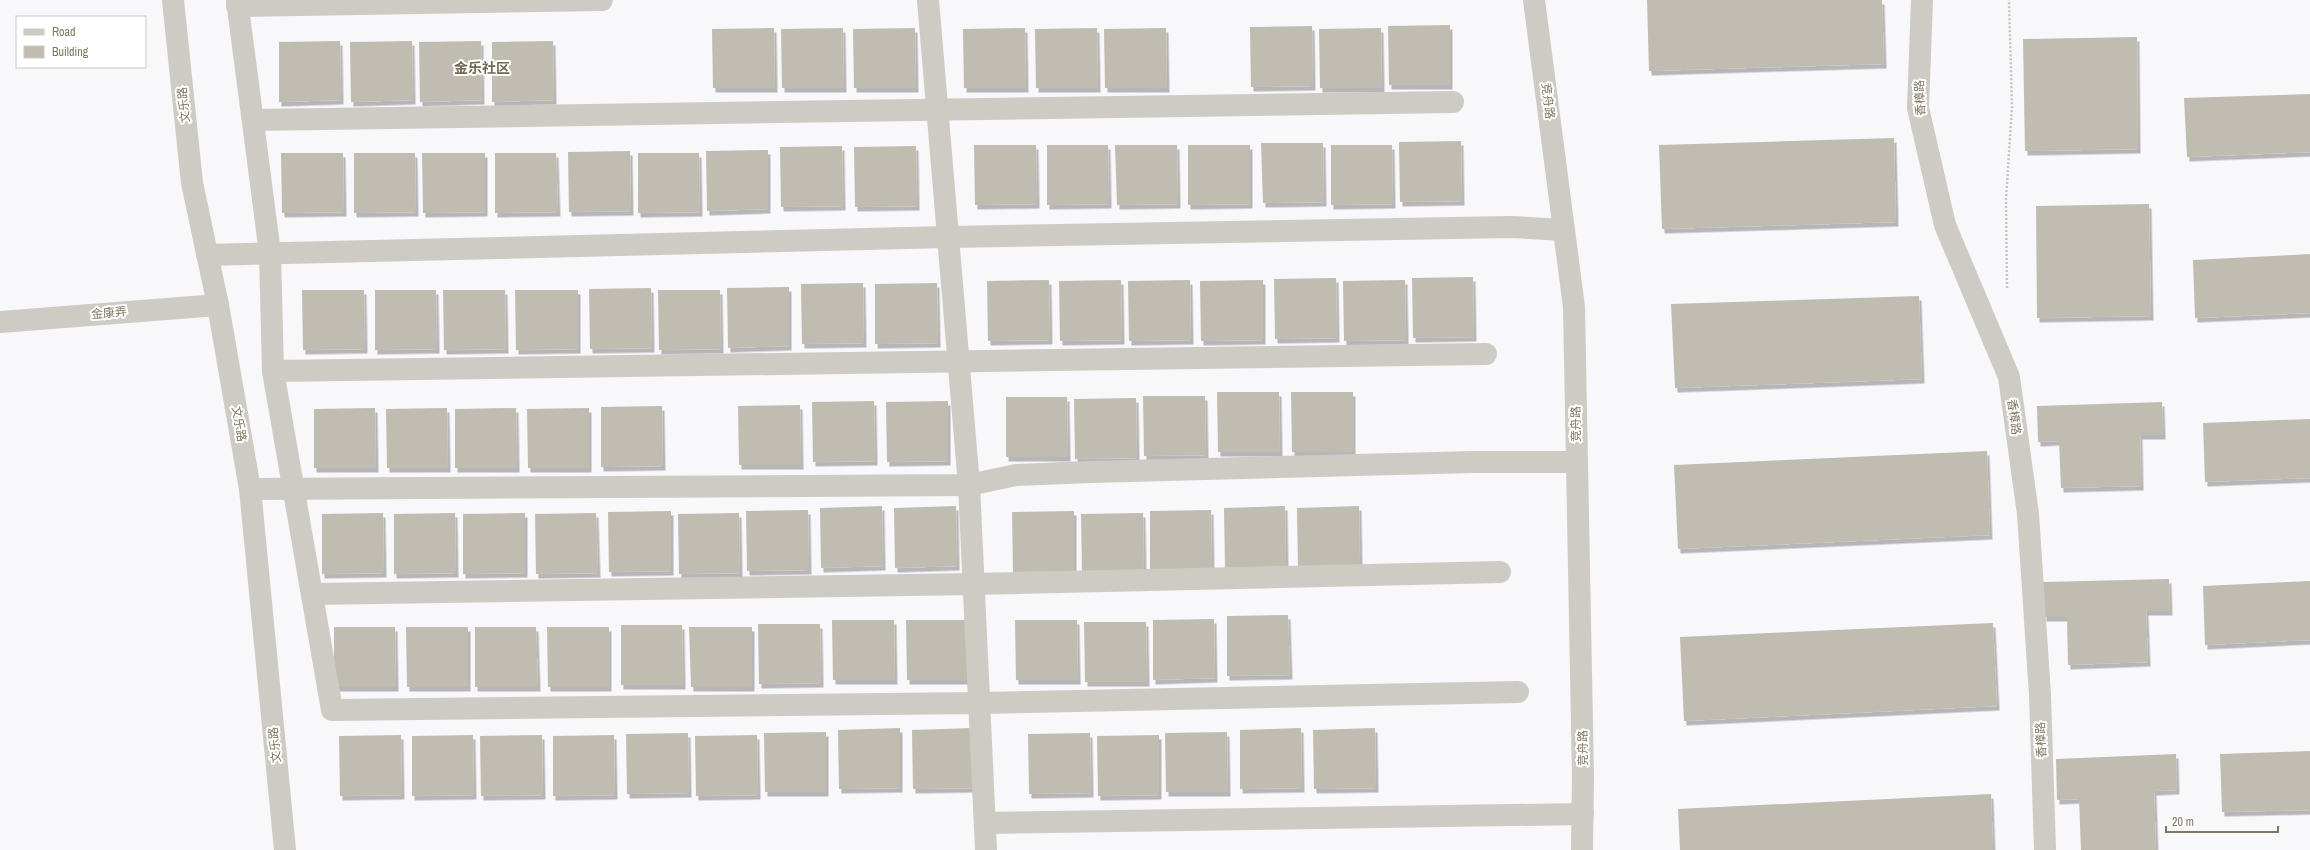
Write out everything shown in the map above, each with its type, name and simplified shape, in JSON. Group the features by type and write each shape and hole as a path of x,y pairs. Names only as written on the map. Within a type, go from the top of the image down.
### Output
{"street":[{"name":"文乐路","path":"173,0 192,183 218,305 250,489 285,850"},
{"path":"602,0 237,3 270,253 273,371 332,710 980,703 1518,692"},
{"path":"928,0 970,485 986,850"},
{"name":"竞舟路","path":"1534,0 1574,307 1583,814 1582,850"},
{"name":"香樟路","path":"1922,0 1918,108 1945,225 2009,377 2028,514 2040,695 2045,850"},
{"path":"253,120 1453,102"},
{"path":"207,255 948,237 1511,227 1564,230"},
{"name":"金康弄","path":"0,322 218,305"},
{"path":"273,371 959,360 1486,354"},
{"path":"250,489 970,485 1016,475 1091,472 1577,462"},
{"path":"312,594 974,584 1500,572"},
{"path":"985,823 1583,814"}],"path":[{"path":"2007,292 2006,199 2012,106 2009,0"}],"building":[{"path":"1647,0 1882,0 1884,64 1649,71"},
{"path":"1450,25 1450,85 1389,85 1388,26"},
{"path":"1312,26 1313,86 1251,87 1250,27"},
{"path":"774,28 775,88 713,88 712,29"},
{"path":"843,28 844,88 782,88 781,29"},
{"path":"915,28 916,88 854,88 853,29"},
{"path":"1025,28 1026,88 964,88 963,29"},
{"path":"1097,28 1098,88 1036,88 1035,29"},
{"path":"1166,28 1167,88 1105,88 1104,29"},
{"path":"1381,28 1382,88 1320,88 1319,29"},
{"path":"2137,37 2138,149 2025,151 2023,39"},
{"path":"340,41 341,100 279,102 279,42"},
{"path":"412,41 413,100 351,102 350,42"},
{"path":"481,41 482,100 420,102 419,42"},
{"path":"553,41 554,100 492,102 492,42"},
{"path":"2310,94 2310,152 2187,157 2184,98"},
{"path":"1894,138 1896,222 1662,229 1659,145"},
{"path":"1461,141 1462,201 1400,202 1399,142"},
{"path":"1261,143 1323,143 1324,202 1263,203"},
{"path":"974,145 1036,145 1037,204 975,205"},
{"path":"1047,145 1108,145 1109,204 1047,205"},
{"path":"1115,145 1177,145 1178,204 1117,205"},
{"path":"1188,145 1250,145 1250,204 1188,205"},
{"path":"1331,145 1392,145 1393,204 1331,205"},
{"path":"842,146 843,206 781,207 780,147"},
{"path":"916,146 917,206 855,207 854,147"},
{"path":"768,150 768,209 707,211 706,151"},
{"path":"630,151 631,211 569,212 568,152"},
{"path":"281,153 343,153 344,212 282,213"},
{"path":"354,153 415,153 416,212 354,213"},
{"path":"422,153 485,153 485,212 423,213"},
{"path":"495,153 556,153 558,212 495,213"},
{"path":"638,153 699,153 700,212 638,213"},
{"path":"2149,204 2151,316 2037,318 2036,206"},
{"path":"2310,254 2310,313 2195,318 2193,260"},
{"path":"1473,277 1474,337 1413,338 1412,278"},
{"path":"1336,278 1337,338 1275,339 1274,279"},
{"path":"1049,280 1050,340 988,341 987,281"},
{"path":"1121,280 1122,340 1060,341 1059,281"},
{"path":"1190,280 1191,340 1129,341 1128,281"},
{"path":"1263,280 1263,340 1201,341 1200,281"},
{"path":"1405,280 1406,340 1344,341 1343,281"},
{"path":"863,283 864,343 802,344 801,284"},
{"path":"937,283 938,343 875,344 875,284"},
{"path":"789,287 789,346 728,348 727,288"},
{"path":"651,288 652,348 590,349 589,289"},
{"path":"302,290 364,290 365,349 303,350"},
{"path":"375,290 436,290 437,349 375,350"},
{"path":"443,290 505,290 506,349 444,350"},
{"path":"515,290 578,290 578,349 516,350"},
{"path":"658,290 720,290 721,349 659,350"},
{"path":"1919,296 1922,379 1675,388 1671,304"},
{"path":"1217,392 1279,392 1280,452 1218,452"},
{"path":"1291,392 1353,392 1353,452 1292,452"},
{"path":"1143,396 1205,396 1206,455 1144,456"},
{"path":"1006,397 1067,397 1068,457 1006,457"},
{"path":"1136,398 1137,458 1075,459 1074,399"},
{"path":"874,401 875,461 813,462 812,402"},
{"path":"948,401 948,461 887,462 886,402"},
{"path":"2162,402 2163,435 2140,435 2141,486 2061,488 2059,441 2038,442 2037,406"},
{"path":"800,405 801,465 739,465 738,406"},
{"path":"662,406 663,466 601,467 601,407"},
{"path":"375,408 376,468 314,468 314,409"},
{"path":"447,408 448,468 387,468 386,409"},
{"path":"516,408 517,468 455,468 455,409"},
{"path":"589,408 589,468 528,468 527,409"},
{"path":"2310,419 2310,478 2205,482 2203,423"},
{"path":"1987,451 1990,535 1678,549 1674,465"},
{"path":"882,506 883,566 821,568 820,508"},
{"path":"956,506 957,566 895,568 894,508"},
{"path":"1285,506 1286,566 1225,568 1224,508"},
{"path":"1359,506 1360,566 1298,568 1297,508"},
{"path":"808,510 809,570 747,571 746,511"},
{"path":"1211,510 1212,570 1150,571 1150,511"},
{"path":"671,511 671,571 609,572 608,512"},
{"path":"1074,511 1074,571 1013,572 1012,512"},
{"path":"383,513 384,573 322,574 322,514"},
{"path":"455,513 456,573 394,574 394,514"},
{"path":"525,513 525,573 463,574 463,514"},
{"path":"596,513 598,573 536,574 535,514"},
{"path":"739,513 740,573 679,574 678,514"},
{"path":"1143,513 1144,573 1082,574 1081,514"},
{"path":"2169,579 2170,611 2146,611 2148,662 2068,665 2067,617 2044,617 2043,582"},
{"path":"2310,581 2310,640 2205,645 2203,586"},
{"path":"1288,615 1290,675 1227,676 1227,616"},
{"path":"1214,619 1215,678 1153,680 1153,620"},
{"path":"832,620 894,620 895,680 833,680"},
{"path":"906,620 968,620 968,680 907,680"},
{"path":"1015,620 1077,620 1078,680 1016,680"},
{"path":"1084,622 1146,622 1147,682 1085,682"},
{"path":"1993,623 1997,706 1684,721 1680,637"},
{"path":"758,624 820,624 821,683 759,684"},
{"path":"621,625 682,625 683,685 621,685"},
{"path":"334,627 395,627 396,687 334,687"},
{"path":"406,627 468,627 468,687 407,687"},
{"path":"475,627 536,627 538,687 475,687"},
{"path":"547,627 609,627 609,687 548,687"},
{"path":"689,627 752,627 752,687 691,687"},
{"path":"900,728 900,788 839,789 838,730"},
{"path":"973,728 974,788 913,789 912,730"},
{"path":"1301,728 1302,788 1240,789 1240,730"},
{"path":"1375,728 1376,788 1314,789 1313,730"},
{"path":"826,732 826,792 765,792 764,733"},
{"path":"1227,732 1228,792 1166,792 1165,733"},
{"path":"688,733 689,793 627,794 626,734"},
{"path":"1090,733 1091,793 1029,794 1028,734"},
{"path":"401,735 402,795 340,796 339,736"},
{"path":"473,735 474,795 412,796 412,736"},
{"path":"542,735 543,795 481,796 480,736"},
{"path":"614,735 615,795 553,796 553,736"},
{"path":"757,735 758,795 696,796 695,736"},
{"path":"1159,735 1159,795 1098,796 1097,736"},
{"path":"2310,751 2310,810 2222,812 2220,754"},
{"path":"2176,754 2177,790 2154,791 2156,850 2081,850 2079,799 2057,800 2056,759"},
{"path":"1991,794 1993,850 1680,850 1678,809"}],"district":[{"name":"金乐社区","path":"482,68"}]}
